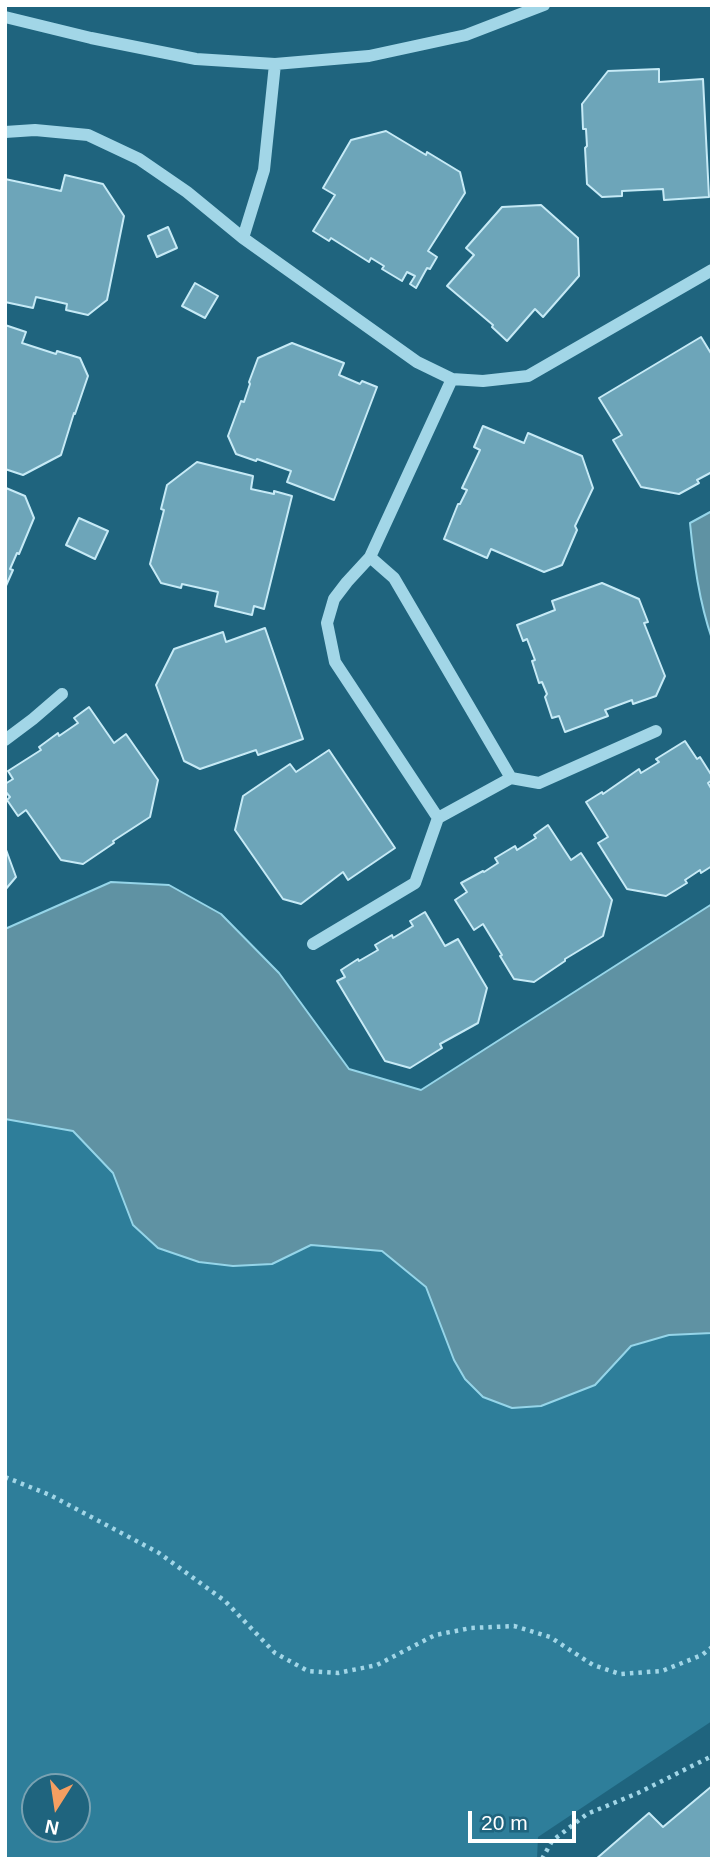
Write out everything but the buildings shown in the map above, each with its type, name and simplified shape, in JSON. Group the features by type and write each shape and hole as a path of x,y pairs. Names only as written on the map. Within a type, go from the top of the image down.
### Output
{"street":[{"path":"5,17 196,59 275,64 369,56 466,35 544,5"},
{"path":"243,238 264,170 275,64"},
{"path":"5,132 35,130 88,135 139,159 187,192 243,238 417,362 452,379 483,381 528,376 712,270"},
{"path":"438,818 335,662 327,623 334,599 370,557 452,379"},
{"path":"370,557 394,578 511,778"},
{"path":"5,740 62,694"},
{"path":"313,944 415,883 438,818 511,778 539,783 656,731"}],"path":[{"path":"5,1478 50,1495 159,1553 225,1601 275,1653 308,1671 338,1673 377,1665 435,1635 471,1628 514,1626 526,1629 550,1637 593,1665 620,1674 662,1671 702,1655 712,1647"},
{"path":"542,1859 552,1841 587,1814 638,1793 712,1756"}],"shaded area":[{"path":"712,511 712,639 698,582 690,523"},
{"path":"111,882 169,885 221,914 279,973 349,1069 421,1090 712,904 712,1333 669,1335 631,1346 595,1385 541,1406 512,1408 483,1397 465,1379 454,1360 426,1287 382,1251 311,1245 272,1264 233,1266 199,1262 158,1248 133,1225 113,1173 73,1131 5,1119 5,929"},
{"path":"5,1119 73,1131 113,1173 133,1225 158,1248 199,1262 272,1264 311,1245 382,1251 426,1287 454,1360 465,1379 595,1385 631,1347 669,1335 712,1333 712,1721 538,1837 537,1859 5,1859"}]}
